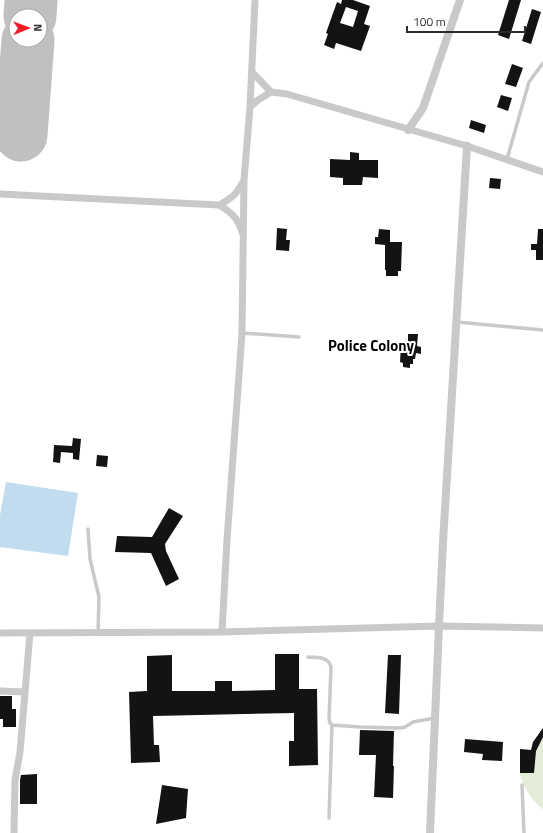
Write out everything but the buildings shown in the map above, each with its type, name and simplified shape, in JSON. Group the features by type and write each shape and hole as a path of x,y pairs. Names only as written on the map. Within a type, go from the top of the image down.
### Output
{"street":[{"path":"222,632 242,333 244,180 250,107 255,0"},
{"path":"408,130 423,108 460,0"},
{"path":"252,72 271,92"},
{"path":"250,107 271,92 287,94 466,146 543,172"},
{"path":"430,833 439,626 466,146"},
{"path":"219,205 237,193 244,180"},
{"path":"0,194 219,205 232,213 240,225 244,240"},
{"path":"0,633 222,632 439,626 543,628"},
{"path":"14,833 15,780 20,752 30,633"},
{"path":"0,691 25,692"}],"lane":[{"path":"507,159 529,82 543,63"},
{"path":"456,322 543,330"},
{"path":"242,333 298,337"},
{"path":"88,529 90,558 99,597 98,633"},
{"path":"308,657 326,659 329,662 330,667 329,719 332,725 329,818"},
{"path":"332,725 400,728 413,722 436,718"},
{"path":"522,786 524,833"}],"green space":[{"path":"543,728 543,809 531,797 522,782 520,772 520,749 531,750 533,742"}],"water":[{"path":"6,482 78,493 68,556 0,547 0,515"}],"runway":[{"path":"30,8 31,0"},
{"path":"21,135 27,48"}],"district":[{"name":"Police Colony","path":"371,346"}]}
